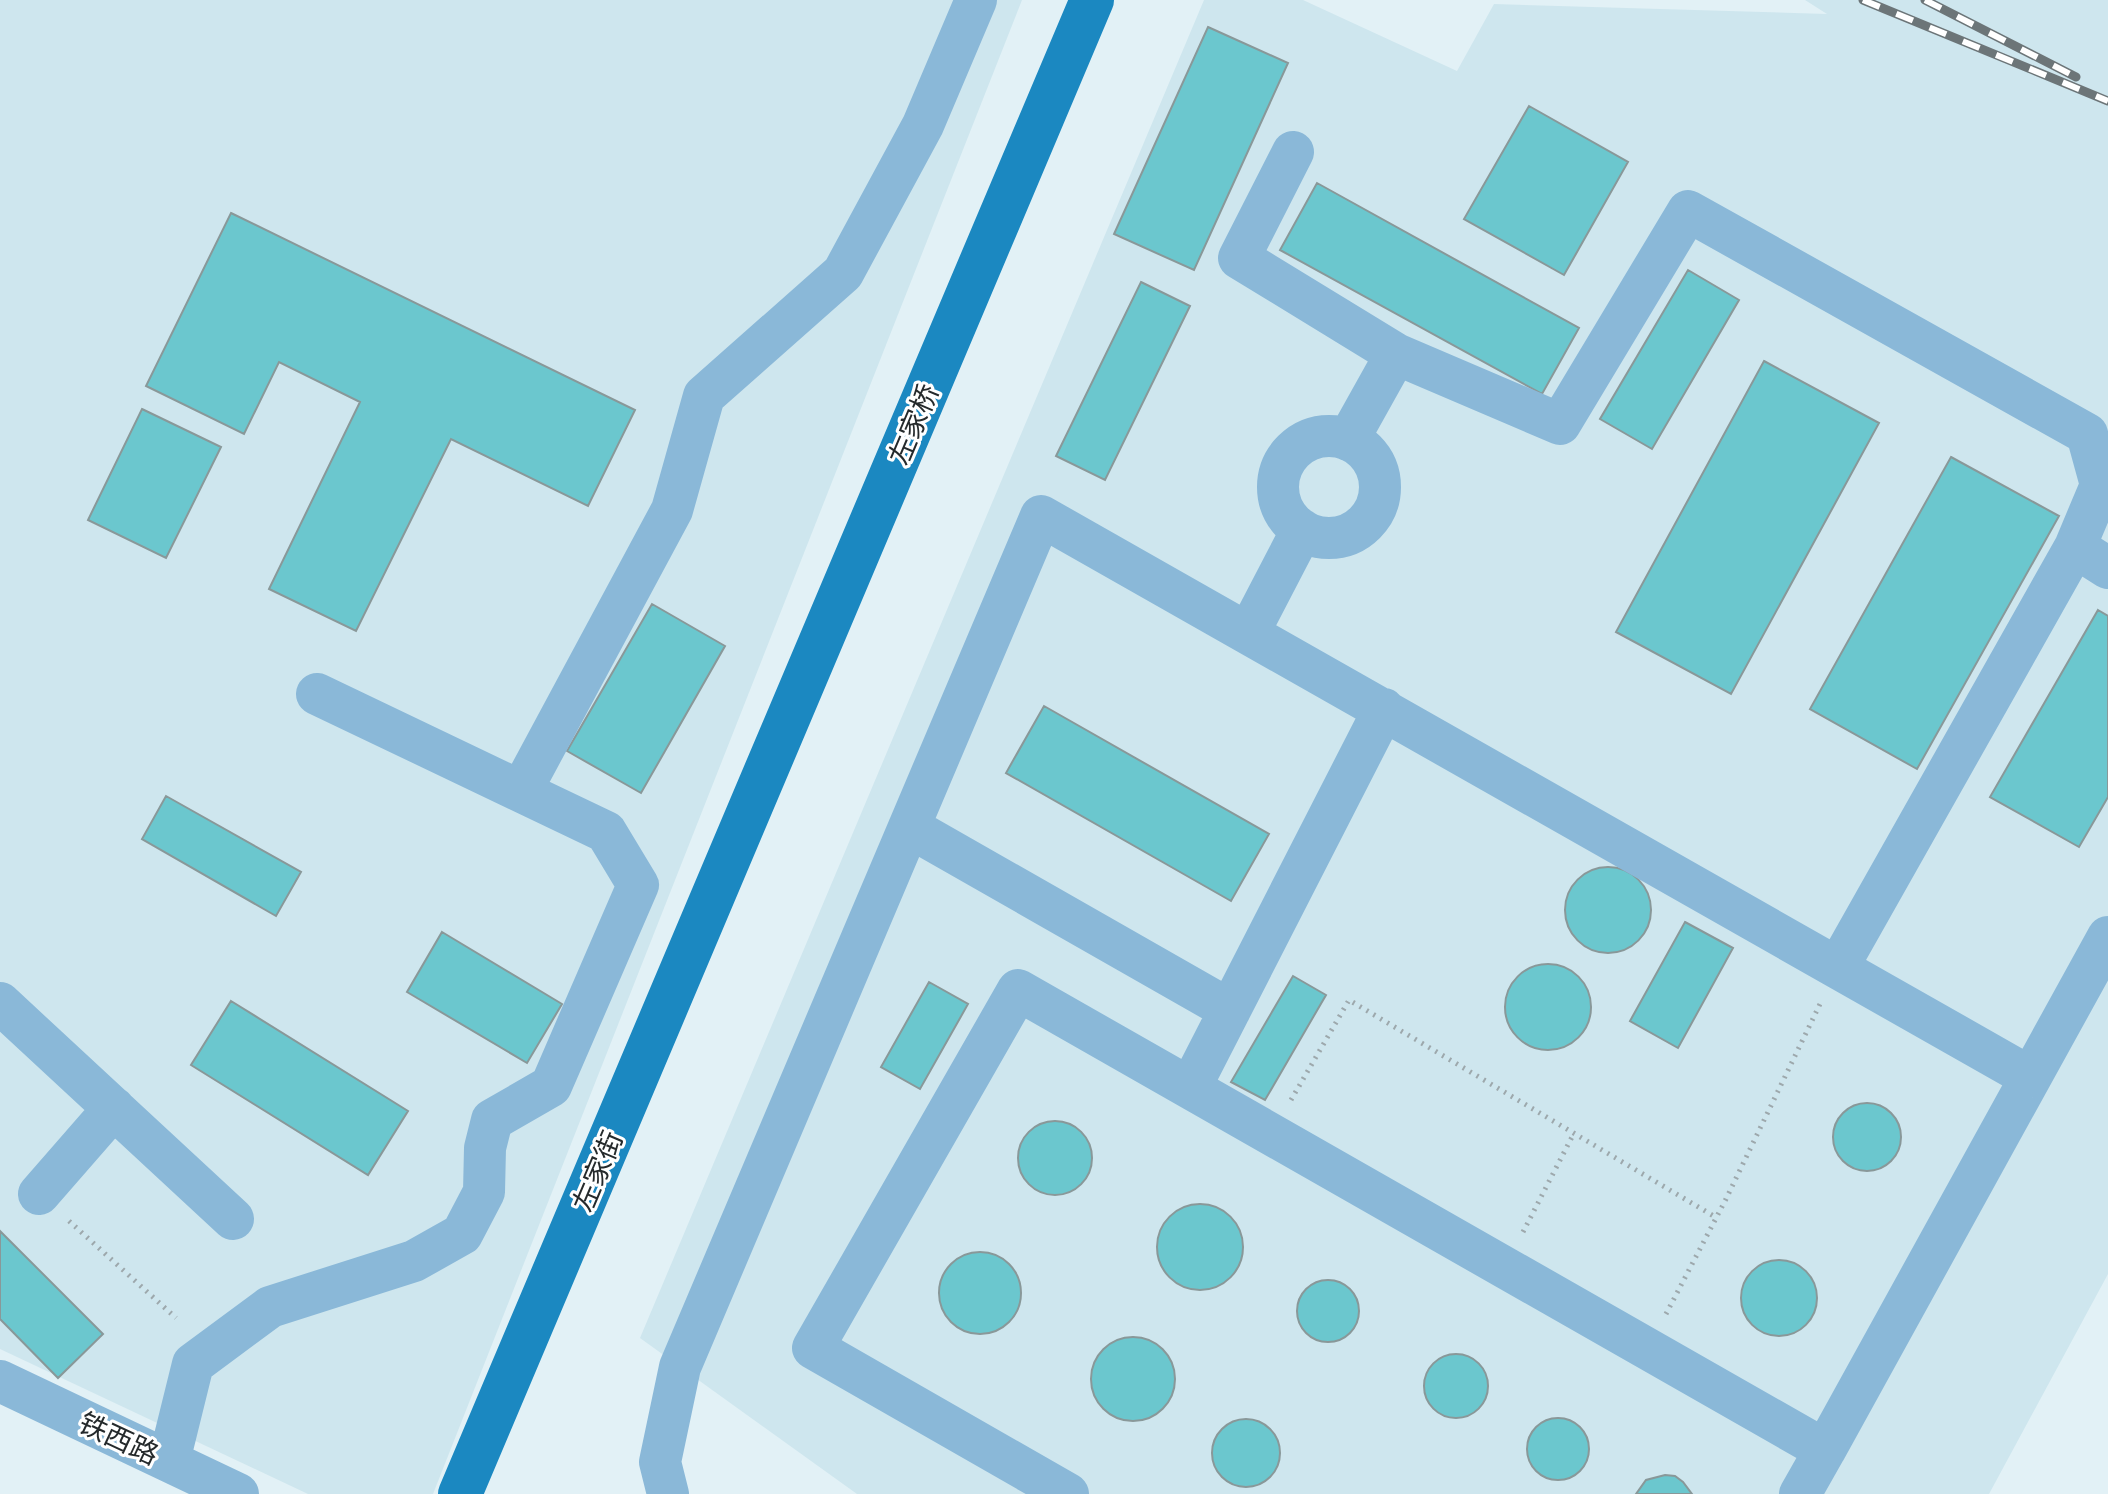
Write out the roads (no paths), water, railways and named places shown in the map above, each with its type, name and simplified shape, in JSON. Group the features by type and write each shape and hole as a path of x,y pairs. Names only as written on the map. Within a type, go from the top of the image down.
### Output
{"main road":[{"name":"左家桥","path":"734,848 1092,0"},
{"name":"左家街","path":"460,1494 734,848"}],"street":[{"path":"521,791 672,510 704,396 843,273 923,125 976,0"},
{"path":"1293,152 1239,258 1396,354 1560,424 1688,211 2087,434 2101,485 2091,557 1838,967"},
{"path":"1348,440 1396,354"},
{"path":"1334,436 1348,440 1365,451 1375,465 1379,490 1372,515 1360,527 1330,538 1302,530 1288,517 1280,503 1280,471 1288,456 1301,444 1317,437 1334,436"},
{"path":"668,1494 660,1462 680,1367 1041,516 2030,1077"},
{"path":"1249,632 1302,530"},
{"path":"169,1461 193,1364 270,1307 414,1261 462,1234 484,1192 485,1148 492,1120 551,1086 638,885 606,832 317,694"},
{"path":"1190,1088 1384,709"},
{"path":"909,827 1230,1010"},
{"path":"1800,1494 2108,937"},
{"path":"1068,1494 813,1348 1018,990 1825,1450"},
{"path":"0,1003 233,1219"},
{"path":"39,1194 114,1108"},
{"name":"铁西路","path":"0,1381 238,1494"}],"railway":[{"path":"1863,0 2108,101"},
{"path":"1925,0 2076,77"}]}
